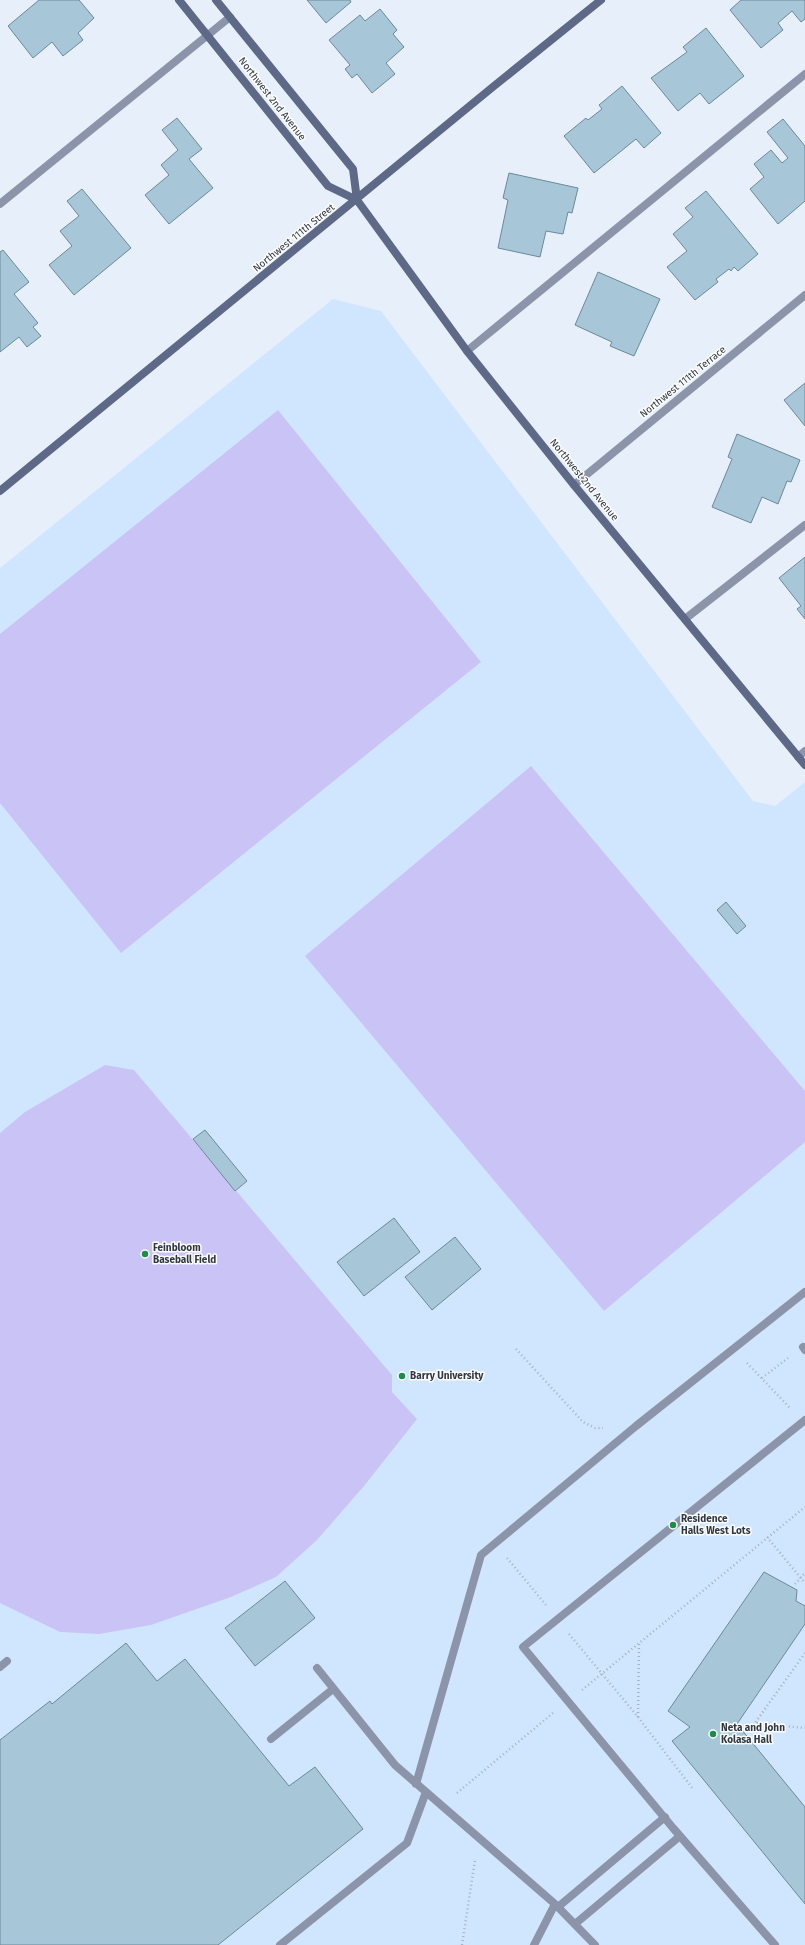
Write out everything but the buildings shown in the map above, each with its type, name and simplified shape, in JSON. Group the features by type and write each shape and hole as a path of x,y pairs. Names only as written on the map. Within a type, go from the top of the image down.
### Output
{"street":[{"name":"Northwest 2nd Avenue","path":"179,0 328,186 357,200 467,351 574,485 685,619 802,754 805,765"},
{"name":"Northwest 2nd Avenue","path":"216,0 353,169 357,200"},
{"name":"Northwest 111th Street","path":"0,491 601,0"},
{"path":"0,204 230,17"},
{"path":"467,351 805,74"},
{"name":"Northwest 111th Terrace","path":"574,485 805,295"},
{"path":"685,619 805,525"},
{"path":"416,1784 481,1555 636,1426 805,1292"},
{"path":"775,1945 680,1836 523,1647 804,1421"},
{"path":"0,1667 7,1661"},
{"path":"317,1668 395,1765 556,1905 595,1945"},
{"path":"271,1739 333,1689"},
{"path":"280,1945 407,1843 426,1792"},
{"path":"534,1945 556,1905 665,1817"},
{"path":"575,1924 680,1836"}],"path":[{"path":"762,1378 804,1348"},
{"path":"516,1349 583,1422 595,1428 636,1426"},
{"path":"734,1349 804,1421"},
{"path":"441,1806 805,1506"},
{"path":"767,1537 805,1583"},
{"path":"495,1544 638,1717 694,1789"},
{"path":"795,1584 805,1573"},
{"path":"638,1717 639,1642"},
{"path":"805,1653 755,1723 805,1728"},
{"path":"462,1945 479,1838"}],"shaded area":[{"name":"Barry University","path":"333,299 381,311 753,801 775,806 805,782 805,1945 0,1945 0,568"},
{"path":"278,410 481,662 121,953 0,803 0,634"},
{"path":"531,766 805,1091 805,1142 604,1311 305,956"},
{"name":"Feinbloom Baseball Field","path":"105,1065 134,1070 392,1375 392,1392 417,1419 364,1486 317,1540 276,1577 231,1597 151,1625 99,1634 60,1632 0,1603 0,1133 25,1112"}],"place":[{"name":"Feinbloom Baseball Field","path":"145,1254"},
{"name":"Barry University","path":"402,1376"},
{"name":"Residence Halls West Lots","path":"673,1525"},
{"name":"Neta and John Kolasa Hall","path":"713,1734"}]}
